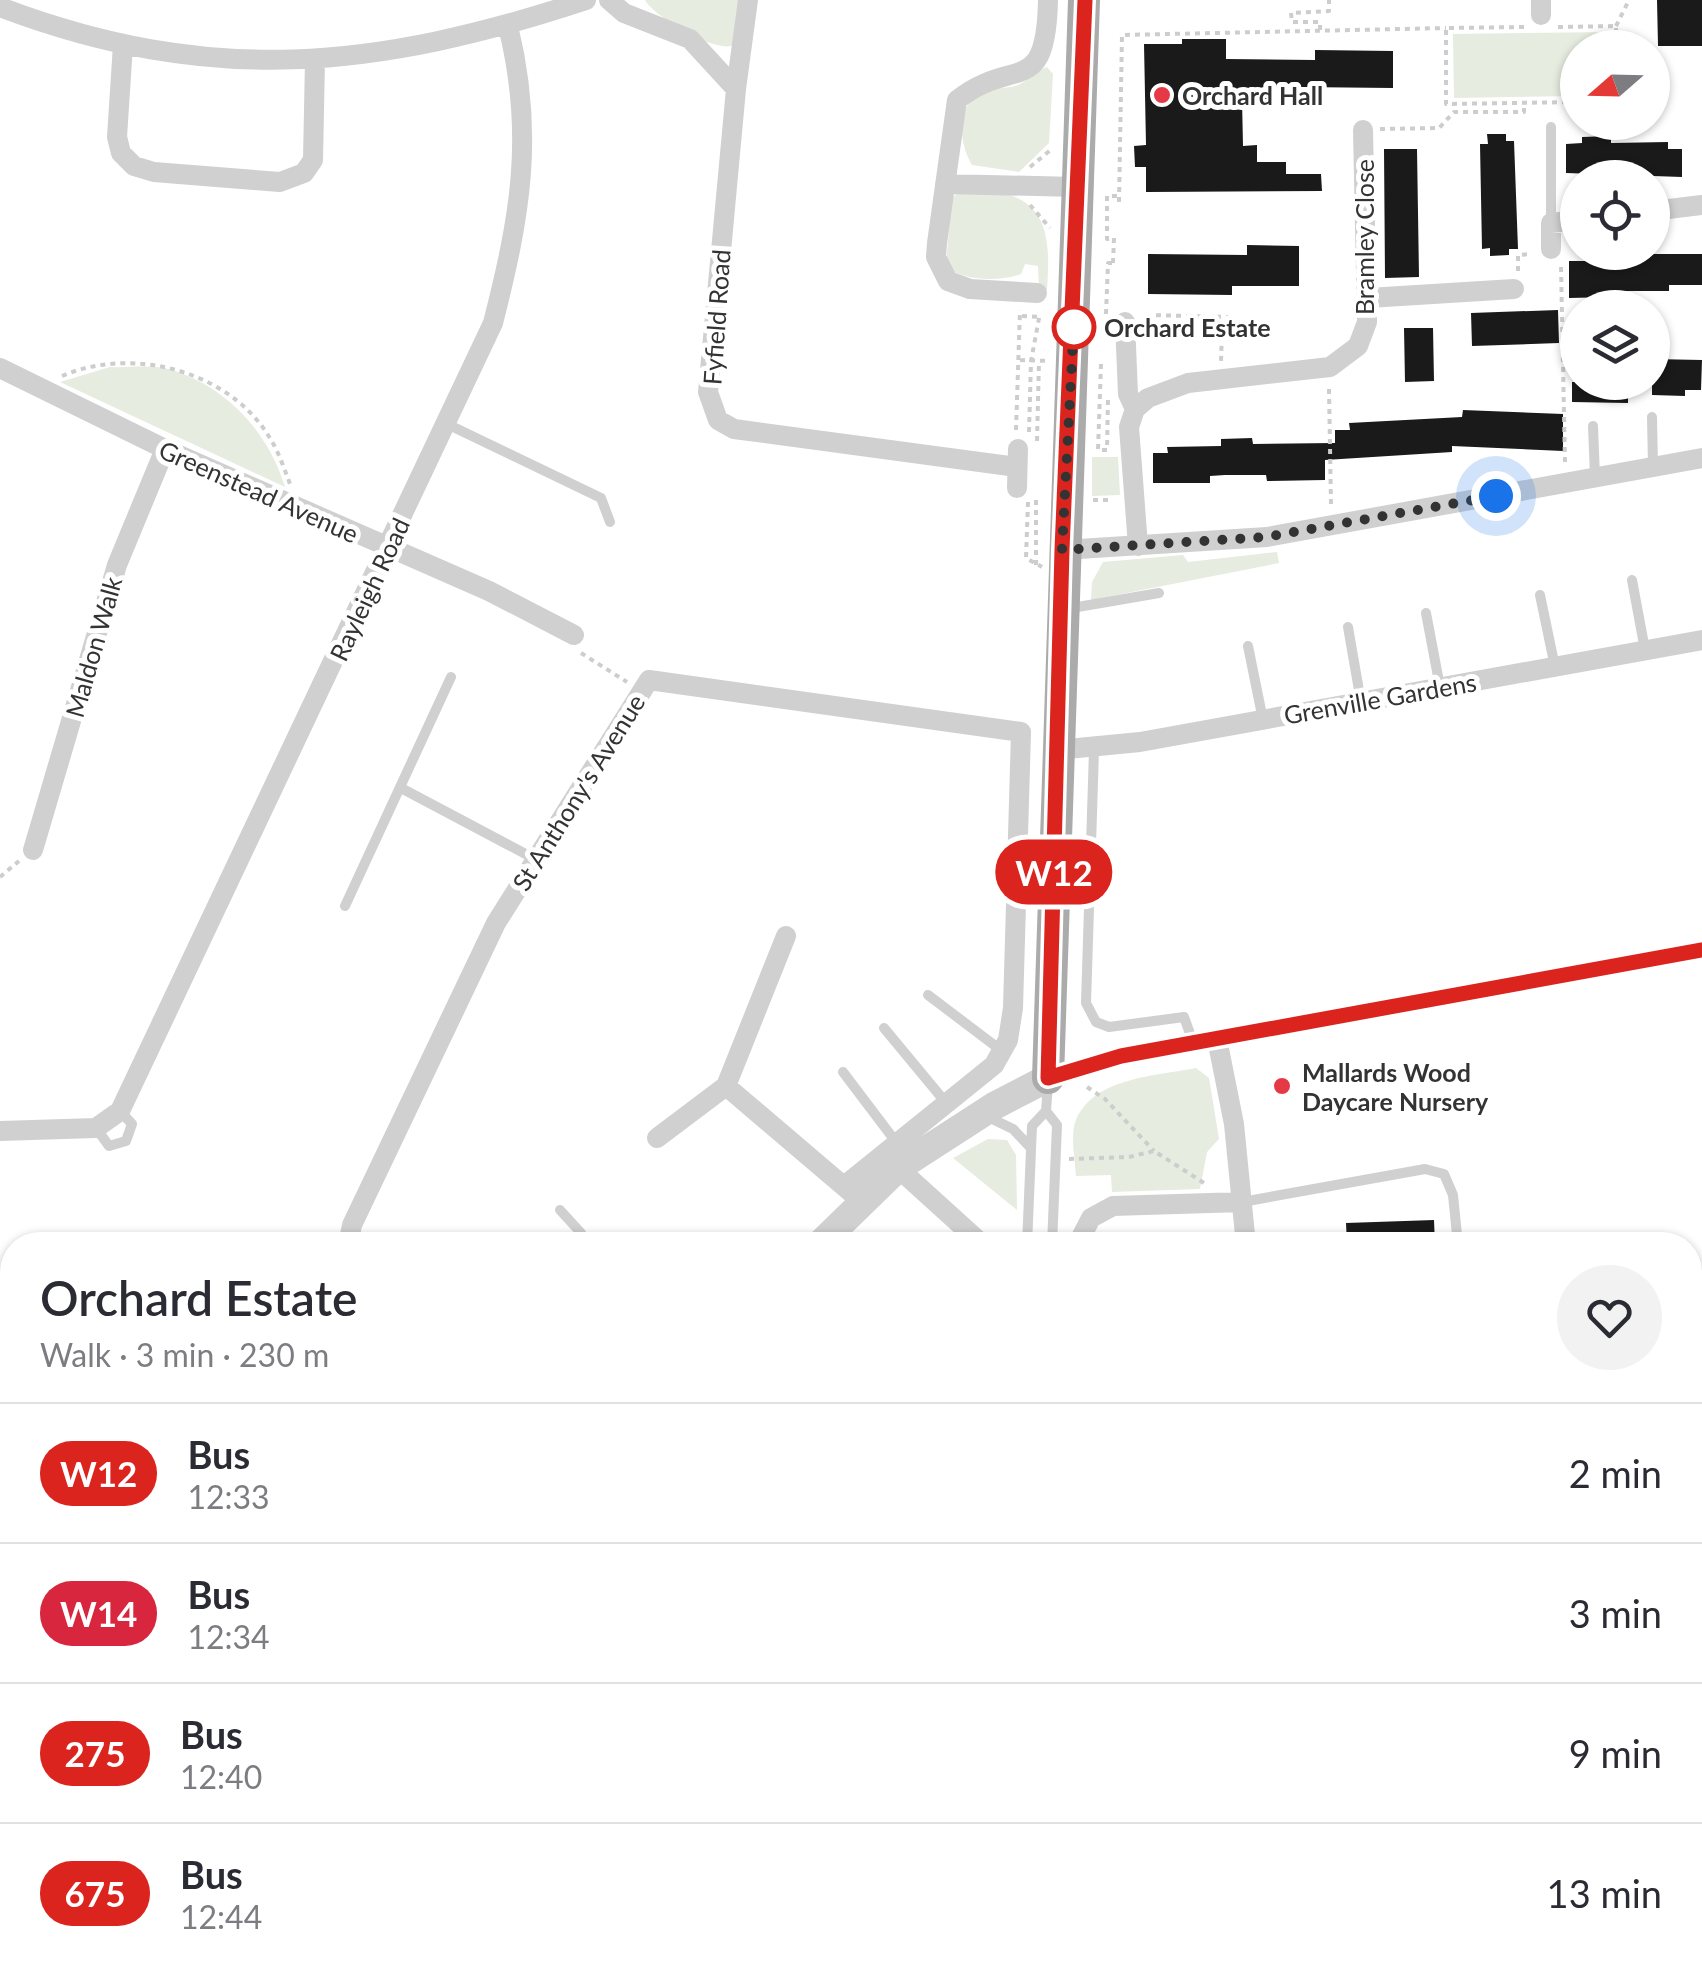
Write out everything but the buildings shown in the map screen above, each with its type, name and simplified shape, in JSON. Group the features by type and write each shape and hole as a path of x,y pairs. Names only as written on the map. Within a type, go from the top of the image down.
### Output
{"main road":[{"path":"1048,1078 1061,610 1044,558 1076,187 1084,0"}],"street":[{"path":"0,7 34,9 123,45 212,59 315,60 450,42 586,0"},
{"path":"610,0 624,13 690,39 736,89"},
{"name":"Fyfield Road","path":"748,0 708,392 718,420 734,429 990,464 1018,458 1017,488"},
{"path":"1037,293 970,289 948,281 936,257 957,100 976,85 1029,68 1047,44 1048,0"},
{"name":"Rayleigh Road","path":"0,1131 107,1120 388,548 493,323 518,225 524,144 508,26"},
{"path":"123,45 116,138 121,154 134,166 154,172 280,182 304,172 313,160 315,60"},
{"name":"Bramley Close","path":"1329,367 1358,346 1368,322 1364,130"},
{"path":"945,184 1076,187"},
{"path":"1670,209 1702,206"},
{"path":"1556,256 1551,223 1560,222"},
{"path":"1368,298 1514,289"},
{"path":"1116,326 1128,394 1135,409"},
{"path":"1138,546 1129,427 1135,409 1162,392 1220,378 1329,367"},
{"name":"Greenstead Avenue","path":"0,368 165,449 489,591 574,635"},
{"name":"Maldon Walk","path":"33,850 117,565 165,449"},
{"path":"1044,558 1138,546 1266,537 1702,458"},
{"name":"Grenville Gardens","path":"1057,741 1094,750 1702,640"},
{"name":"St Anthony's Avenue","path":"351,1232 496,923 648,680 1021,732 1057,741"},
{"path":"827,1232 852,1194 994,1065 1002,1051 1013,1008 1021,732"},
{"path":"657,1138 726,1086 786,936"},
{"path":"897,1155 1083,1064 1702,950"},
{"path":"1217,1039 1234,1124 1234,1202 1242,1232"},
{"path":"726,1086 852,1194"},
{"path":"897,1155 971,1232"},
{"path":"1084,1232 1091,1218 1112,1206 1234,1202"}],"lane":[{"path":"1550,126 1551,223"},
{"path":"1652,416 1653,467"},
{"path":"446,424 602,498 610,522"},
{"path":"1593,426 1594,477"},
{"path":"1632,580 1645,650"},
{"path":"1061,610 1159,593"},
{"path":"1540,595 1555,667"},
{"path":"1426,613 1440,688"},
{"path":"1348,627 1361,702"},
{"path":"1248,646 1263,720"},
{"path":"344,906 452,677"},
{"path":"1094,750 1086,1003 1096,1022 1109,1027 1184,1018 1193,1043"},
{"path":"401,788 536,860"},
{"path":"928,995 1002,1051"},
{"path":"884,1028 948,1105"},
{"path":"843,1072 897,1155"},
{"path":"1028,1232 1032,1126 1046,1111 1048,1078"},
{"path":"1046,1111 1057,1125 1053,1232"},
{"path":"981,1114 1019,1133 1031,1148"},
{"path":"1234,1202 1425,1169 1444,1174 1453,1195 1457,1232"},
{"path":"560,1210 580,1232"}],"path":[{"path":"1320,32 1320,22 1292,22 1291,13 1329,11 1329,0"},
{"path":"1616,30 1629,0"},
{"path":"1116,326 1108,263 1115,263 1114,238 1107,239 1107,196 1119,199 1122,35 1616,26"},
{"path":"1446,28 1446,104 1560,102"},
{"path":"1104,64 1122,64"},
{"path":"1364,130 1439,128 1454,112 1524,112 1524,103"},
{"path":"1098,248 1114,248"},
{"path":"1514,289 1519,289 1518,255 1556,256 1565,482"},
{"path":"990,464 1016,429 1022,316 1014,304 1015,292"},
{"path":"1146,315 1261,322 1261,330 1222,332 1220,378"},
{"path":"1022,316 1040,317"},
{"path":"1020,360 1048,361"},
{"path":"1038,361 1038,394 1042,394"},
{"path":"38,386 111,363 158,364 178,370 238,402 267,433 292,490 293,504"},
{"path":"1093,364 1109,364"},
{"path":"1101,364 1098,450 1107,450 1108,394"},
{"path":"1329,367 1332,524"},
{"path":"1088,498 1133,498"},
{"path":"574,635 582,657 642,690"},
{"path":"0,878 33,850"},
{"path":"1087,1088 1105,1099 1154,1151 1234,1202"},
{"path":"1076,1159 1129,1157 1154,1151"}],"shaded area":[{"path":"645,0 743,0 734,45 714,44 686,32"},
{"path":"1560,33 1560,96 1454,98 1453,34"},
{"path":"1047,67 1053,74 1049,143 1019,172 972,165 962,127 972,100 984,91 1020,84"},
{"path":"958,192 1009,195 1036,213 1046,237 1047,290 1039,289 1038,266 1025,264 1021,274 993,279 962,275 946,267 951,200"},
{"path":"110,367 165,368 211,388 257,431 285,487 60,382"},
{"path":"1092,457 1118,457 1120,495 1092,496"},
{"path":"1277,552 1279,563 1091,600 1092,582 1103,562 1183,555 1188,562"},
{"path":"1196,1068 1209,1078 1219,1139 1207,1152 1200,1189 1112,1192 1111,1175 1076,1176 1076,1120 1097,1095 1128,1081"},
{"path":"988,1139 1007,1140 1016,1155 1017,1210 953,1158"}],"bus line":[{"name":"W12","path":"1085,0 1062,550 1048,1078 1083,1064 1121,1056 1702,950"}],"place":[{"name":"Orchard Hall","path":"1162,95"},
{"name":"Orchard Estate","path":"1074,327"},
{"name":"Mallards Wood Daycare Nursery","path":"1282,1086"}],"route":[{"path":"1074,327 1074,321 1062,550 1266,537 1496,496"}]}
